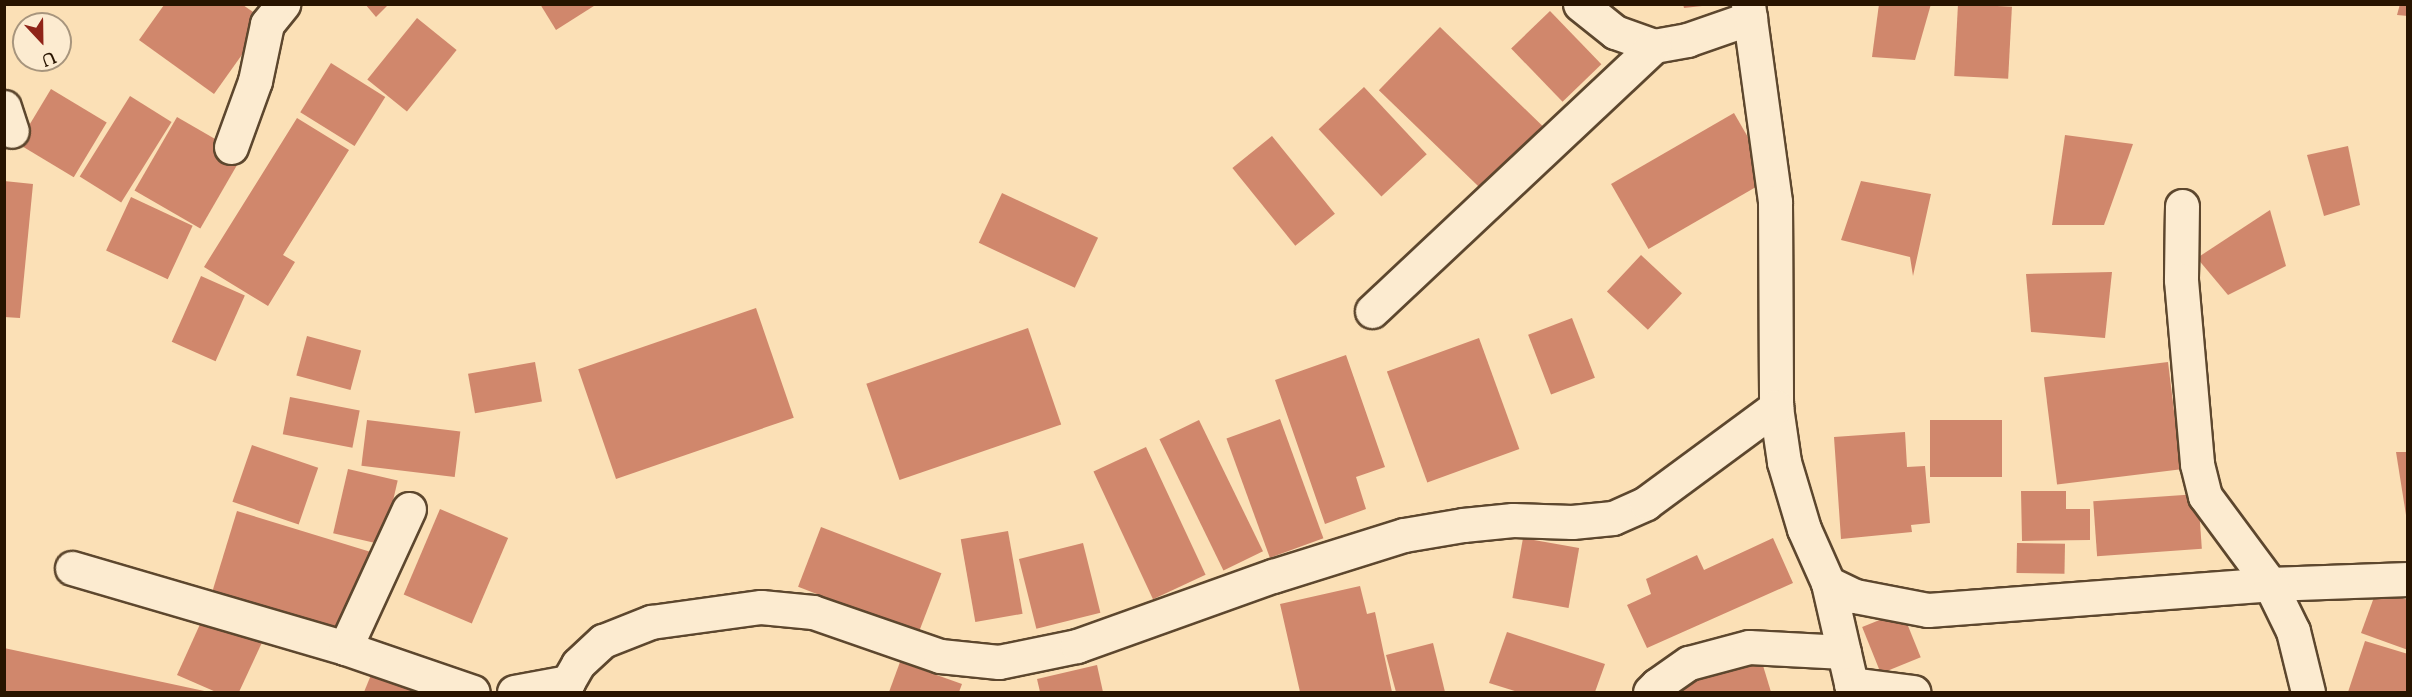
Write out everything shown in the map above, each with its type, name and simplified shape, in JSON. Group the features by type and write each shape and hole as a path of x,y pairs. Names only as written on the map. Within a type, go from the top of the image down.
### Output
{"street":[{"path":"231,147 252,90 267,24 283,4"},
{"path":"1580,4 1616,33 1654,46 1687,40 1749,11 1775,202 1776,407 1784,462 1804,529 1828,583 1852,688 1912,693"},
{"path":"1372,311 1654,46"},
{"path":"2182,206 2181,280 2197,464 2205,496 2270,584 2294,631 2308,693"},
{"path":"514,693 565,687 578,664 603,641 651,622 761,607 813,612 940,656 999,662 1077,646 1273,576 1404,535 1463,525 1513,520 1572,522 1613,518 1646,503 1776,407"},
{"path":"345,648 409,508"},
{"path":"72,568 345,648 473,693"},
{"path":"1828,583 1855,596 1928,610 2270,584 2408,579"},
{"path":"1650,693 1657,685 1689,663 1749,647 1844,652"}],"building":[{"path":"365,4 389,4 376,17"},
{"path":"540,4 597,4 556,30"},
{"path":"1683,4 1702,4 1702,6 1684,8"},
{"path":"1879,4 1931,4 1915,60 1872,57"},
{"path":"1958,4 2012,7 2008,79 1954,76"},
{"path":"2400,4 2408,4 2408,16 2397,15"},
{"path":"164,5 243,5 266,21 214,94 139,40"},
{"path":"1550,11 1601,64 1563,102 1511,49"},
{"path":"417,18 457,50 407,111 367,79"},
{"path":"1440,27 1546,130 1485,193 1379,90"},
{"path":"331,63 385,97 355,146 300,112"},
{"path":"1364,87 1427,154 1381,197 1319,129"},
{"path":"51,89 107,122 74,177 18,144"},
{"path":"130,96 172,122 121,203 80,177"},
{"path":"1734,113 1772,178 1649,249 1611,184"},
{"path":"177,117 243,155 200,229 134,191"},
{"path":"297,118 349,150 283,255 295,262 268,306 204,267"},
{"path":"2065,135 2133,144 2104,225 2052,225"},
{"path":"1272,136 1335,214 1295,246 1232,168"},
{"path":"2348,146 2360,205 2324,216 2307,155"},
{"path":"4,181 33,184 20,318 4,317"},
{"path":"1861,181 1931,194 1913,276 1910,257 1841,240"},
{"path":"1002,193 1098,238 1075,288 979,243"},
{"path":"131,197 193,226 168,279 106,250"},
{"path":"2270,210 2286,266 2228,295 2197,258"},
{"path":"1641,255 1682,293 1648,330 1607,292"},
{"path":"2112,272 2105,338 2031,332 2026,274"},
{"path":"201,276 245,296 216,361 172,342"},
{"path":"756,308 794,418 616,479 578,369"},
{"path":"1572,318 1595,378 1551,395 1528,335"},
{"path":"1028,328 1061,424 900,480 866,384"},
{"path":"307,336 361,350 350,390 296,376"},
{"path":"1479,338 1519,449 1427,482 1387,372"},
{"path":"1346,355 1385,467 1356,477 1366,509 1325,524 1275,380"},
{"path":"535,362 542,401 475,413 468,374"},
{"path":"2168,362 2181,469 2057,484 2044,377"},
{"path":"290,397 360,411 352,448 283,434"},
{"path":"1280,419 1323,538 1270,558 1226,438"},
{"path":"367,420 460,431 455,477 361,466"},
{"path":"1199,420 1263,551 1223,571 1159,439"},
{"path":"1930,420 2002,420 2002,477 1930,477"},
{"path":"1905,432 1907,467 1925,466 1930,523 1911,525 1912,532 1841,539 1834,437"},
{"path":"252,445 318,468 299,525 232,502"},
{"path":"1146,447 1206,575 1153,599 1093,472"},
{"path":"2396,452 2408,452 2408,515 2406,515"},
{"path":"348,469 398,480 383,545 333,533"},
{"path":"2021,491 2066,491 2066,509 2090,509 2090,540 2022,541"},
{"path":"2198,494 2202,549 2097,556 2093,501"},
{"path":"440,509 508,538 472,624 404,595"},
{"path":"237,511 371,552 347,631 213,590"},
{"path":"821,527 941,573 918,633 798,587"},
{"path":"1008,531 1023,614 975,622 961,539"},
{"path":"1523,538 1579,548 1569,608 1512,598"},
{"path":"1773,538 1793,583 1647,648 1627,605 1651,594 1646,579 1697,555 1704,570"},
{"path":"1083,543 1100,613 1036,629 1019,559"},
{"path":"2017,543 2065,544 2064,574 2016,573"},
{"path":"1360,586 1367,614 1375,612 1392,692 1300,692 1280,604"},
{"path":"2377,589 2408,600 2408,650 2361,633"},
{"path":"206,611 265,636 239,692 216,692 177,675"},
{"path":"1902,611 1921,657 1881,673 1862,627"},
{"path":"1507,632 1605,664 1595,692 1518,692 1489,683"},
{"path":"2365,641 2408,654 2408,692 2348,692"},
{"path":"1433,643 1445,692 1396,692 1386,655"},
{"path":"4,648 209,692 4,692"},
{"path":"1761,659 1771,692 1669,692 1667,686"},
{"path":"900,662 962,684 959,692 889,692"},
{"path":"1097,665 1103,692 1040,692 1037,679"},
{"path":"371,675 416,692 364,692"}]}
